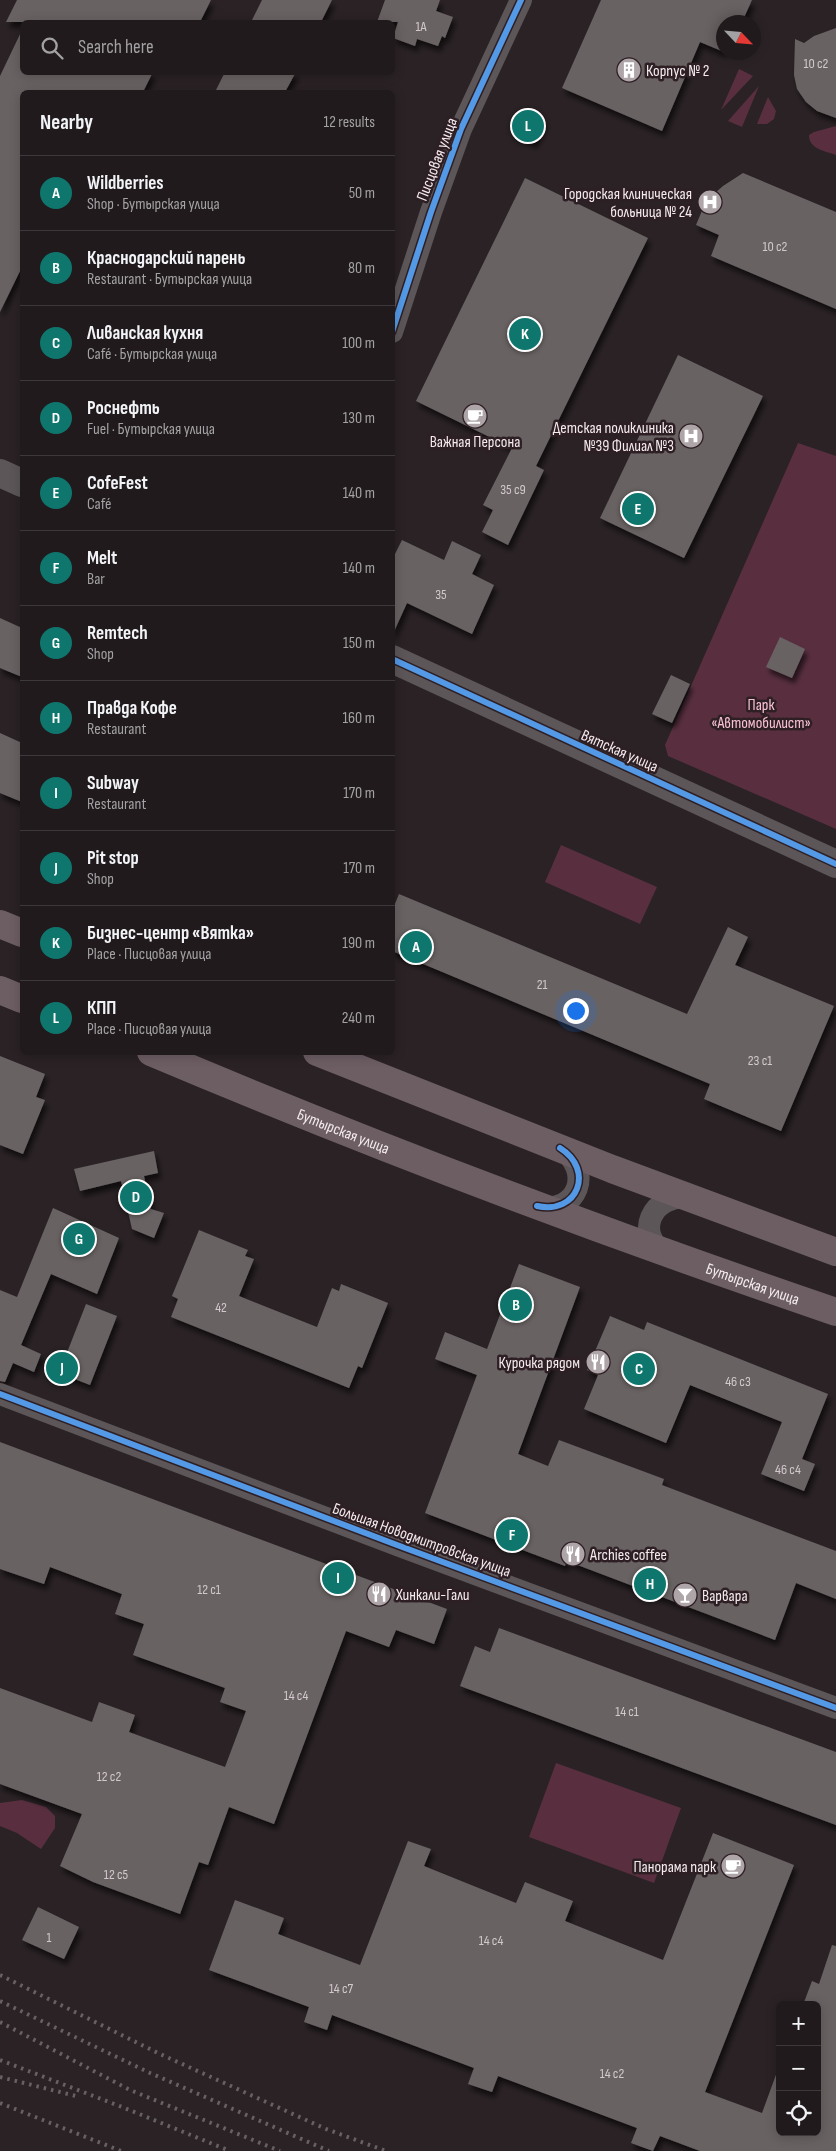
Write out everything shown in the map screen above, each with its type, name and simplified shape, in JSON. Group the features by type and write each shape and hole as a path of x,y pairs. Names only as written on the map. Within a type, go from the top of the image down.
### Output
{"main road":[{"path":"0,924 20,932"},
{"path":"0,990 20,998"},
{"name":"Бутырская улица","path":"158,1055 290,1112 537,1206 669,1255 836,1312"},
{"name":"Бутырская улица","path":"325,1055 560,1148 836,1252"}],"street":[{"name":"Писцовая улица","path":"395,323 431,212 461,129 521,0"},
{"path":"0,473 20,482"},
{"name":"Вятская улица","path":"395,660 836,864"},
{"name":"Бутырская улица","path":"537,1206 558,1207 568,1202 575,1194 579,1184 579,1173 576,1163 569,1154 560,1148"},
{"name":"Бутырская улица","path":"669,1255 659,1250 649,1232 654,1212 670,1198 692,1198"},
{"name":"Большая Новодмитровская улица","path":"0,1394 379,1538 836,1708"}],"green space":[{"path":"739,69 753,76 721,110"},
{"path":"759,86 742,127 728,121"},
{"path":"768,97 776,111 774,119 767,124 757,124"},
{"path":"836,126 836,155 818,149 810,140 809,135 814,132"},
{"name":"Парк «Автомобилист»","path":"798,443 836,456 836,829 668,756 665,745"},
{"path":"561,845 657,887 640,924 545,882"},
{"path":"556,1763 681,1808 654,1883 529,1837"},
{"path":"22,1800 46,1807 55,1816 55,1828 41,1849 17,1833 0,1826 0,1803"}],"building":[{"path":"17,0 211,0 201,20 20,20 20,22 6,22"},
{"path":"262,0 332,0 322,20 252,20"},
{"path":"385,0 440,0 436,11 453,17 445,38 442,36 438,46 417,39 415,46 395,39 398,22 395,22 395,20 378,20"},
{"name":"Корпус № 2","path":"601,0 752,0 745,15 716,15 716,49 700,42 662,131 562,88"},
{"path":"836,28 836,118 817,111 806,102 797,89 794,75 795,39 804,43 814,36"},
{"path":"20,34 20,75 152,75 144,90 20,90 20,271 0,312 0,76"},
{"path":"224,75 294,75 286,90 216,90"},
{"path":"522,110 544,120 534,143 512,132"},
{"path":"743,173 836,212 836,309 711,256 719,235 696,225 706,201 723,186"},
{"path":"525,178 648,238 536,466 544,470 508,545 482,532 493,510 483,505 512,448 416,401"},
{"name":"Детская поликлиника №39 Филиал №3","path":"678,355 763,396 684,558 600,518"},
{"path":"402,540 444,560 452,541 481,555 472,574 494,585 472,634 407,603 395,629 395,554"},
{"path":"0,618 20,627 20,676 0,668"},
{"path":"780,637 805,649 792,678 766,667"},
{"path":"671,675 690,684 672,723 652,714"},
{"path":"0,733 20,742 20,801 0,793"},
{"path":"399,894 687,1014 728,927 748,937 735,965 834,1006 781,1131 704,1099 710,1084 395,952 395,904"},
{"path":"0,1056 45,1074 36,1097 45,1100 23,1154 0,1145"},
{"path":"154,1151 158,1173 144,1176 151,1209 164,1213 154,1238 132,1229 121,1181 80,1191 74,1169"},
{"path":"53,1208 119,1238 97,1294 51,1274 21,1345 41,1354 34,1372 13,1363 5,1382 0,1381 0,1290 17,1297"},
{"path":"199,1230 248,1250 245,1256 254,1259 239,1296 317,1327 332,1288 339,1291 341,1284 388,1303 362,1368 358,1366 349,1388 171,1317 178,1299 172,1296"},
{"path":"519,1264 580,1287 518,1454 548,1466 559,1440 664,1479 662,1485 836,1551 836,1599 796,1583 775,1640 567,1561 565,1566 425,1513 477,1375 435,1359 445,1332 487,1349"},
{"path":"86,1304 117,1316 90,1385 59,1373"},
{"path":"610,1316 644,1330 647,1322 828,1394 802,1459 815,1464 804,1491 761,1474 782,1422 690,1385 666,1443 584,1409 598,1375 587,1370"},
{"path":"0,1442 447,1609 434,1644 396,1630 389,1647 346,1631 274,1824 229,1807 208,1865 199,1862 180,1914 93,1882 60,1866 82,1814 0,1784 0,1688 92,1722 99,1702 135,1715 129,1732 225,1767 246,1711 220,1702 225,1688 133,1655 144,1624 115,1614 122,1594 50,1567 44,1584 0,1569"},
{"path":"499,1628 836,1752 836,1825 460,1686 475,1646 490,1652"},
{"path":"713,1833 794,1865 705,2092 762,2113 776,2075 776,2136 821,2136 821,2001 804,2001 812,1981 819,1984 832,1945 836,1946 836,2151 700,2151 660,2136 653,2151 631,2143 637,2128 498,2076 492,2092 468,2084 474,2068 332,2015 327,2030 304,2022 309,2007 209,1970 235,1900 284,1918 278,1934 360,1965 408,1841 431,1849 424,1866 516,1903 525,1882 573,1901 565,1921 663,1960"},
{"path":"38,1907 79,1927 64,1959 22,1940"}],"railway":[{"path":"0,1975 160,2054 326,2129 386,2151"},
{"path":"0,2001 150,2073 329,2151"},
{"path":"0,2022 130,2090 280,2151"},
{"path":"0,2060 230,2151"},
{"path":"0,2077 76,2096"},
{"path":"0,2103 121,2151"}],"cycle path":[{"path":"395,323 431,212 461,129 521,0"},
{"path":"395,660 836,864"},
{"path":"537,1206 551,1207 563,1204 572,1197 577,1189 579,1178 577,1168 571,1157 560,1148"},
{"path":"0,1394 397,1545 836,1708"}],"place":[{"name":"Корпус № 2","path":"629,70"},
{"name":"КПП","path":"528,126"},
{"name":"Городская клиническая больница № 24","path":"710,202"},
{"name":"Бизнес-центр «Вятка»","path":"525,334"},
{"name":"Важная Персона","path":"475,416"},
{"name":"Детская поликлиника №39 Филиал №3","path":"691,436"},
{"name":"CofeFest","path":"638,509"},
{"name":"Wildberries","path":"416,947"},
{"name":"Роснефть","path":"136,1197"},
{"name":"Remtech","path":"79,1239"},
{"name":"Краснодарский парень","path":"516,1305"},
{"name":"Курочка рядом","path":"598,1362"},
{"name":"Pit stop","path":"62,1368"},
{"name":"Ливанская кухня","path":"639,1369"},
{"name":"Melt","path":"512,1535"},
{"name":"Archies coffee","path":"573,1554"},
{"name":"Subway","path":"338,1578"},
{"name":"Правда Кофе","path":"650,1584"},
{"name":"Хинкали-Гали","path":"379,1594"},
{"name":"Варвара","path":"685,1595"},
{"name":"Панорама парк","path":"733,1866"}]}
